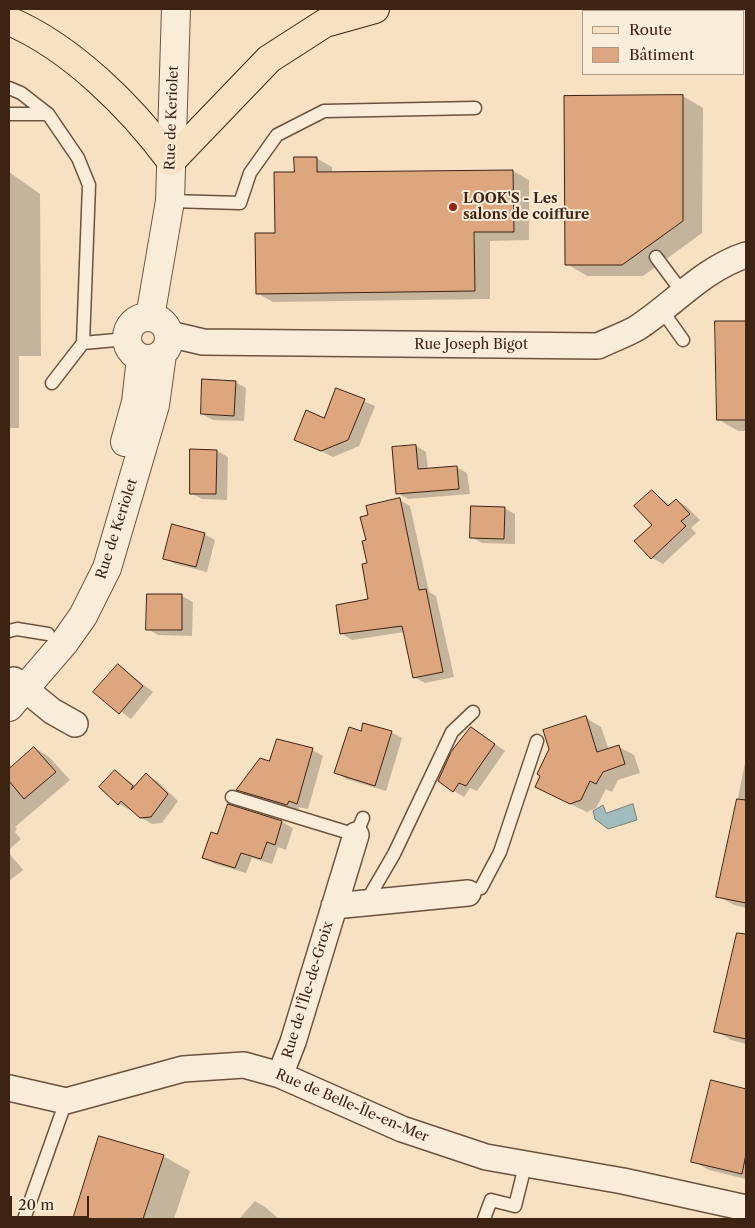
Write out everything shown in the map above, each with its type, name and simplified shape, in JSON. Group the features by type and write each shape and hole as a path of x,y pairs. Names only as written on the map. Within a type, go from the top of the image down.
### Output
{"main road":[{"path":"9,21 34,32 94,78 151,134 171,162 269,59 326,23 375,9"}],"street":[{"name":"Rue de Keriolet","path":"14,691 48,634 65,611 90,561 107,512 136,402 150,340 170,201 176,9"},
{"name":"Rue Joseph Bigot","path":"150,340 598,346 636,328 682,292 731,260 746,255"},
{"name":"Rue de Keriolet","path":"14,691 64,643 83,616 107,568 156,404 150,340"},
{"path":"14,691 75,724"},
{"name":"Rue de l'Île-de-Groix","path":"280,1074 293,1042 359,826"},
{"path":"334,906 468,893"},
{"name":"Rue de Belle-Île-en-Mer","path":"9,1088 66,1101 183,1068 244,1065 280,1074 425,1138 486,1157 525,1166 623,1181 746,1208"}],"lane":[{"path":"9,88 20,93 48,114 78,158 89,184 86,325 83,343 52,383"},
{"path":"170,201 240,203 250,173 277,135 324,111 475,108"},
{"path":"9,114 48,114"},
{"path":"656,257 682,292"},
{"path":"661,309 683,340"},
{"path":"83,343 150,340"},
{"path":"9,631 17,629 48,634"},
{"path":"366,902 394,854 452,732 473,712"},
{"path":"468,893 481,888 500,852 537,741"},
{"path":"232,797 359,826"},
{"path":"24,1219 66,1101"},
{"path":"484,1219 491,1200 515,1206 525,1166"}],"water":[{"path":"633,804 637,820 608,829 595,819 593,811 603,805 606,813"}],"building":[{"path":"683,95 683,221 622,265 565,265 564,96"},
{"path":"294,157 317,157 317,172 513,170 514,232 474,232 475,291 256,294 255,233 275,233 274,172 294,172"},
{"path":"715,321 746,321 746,420 717,420"},
{"path":"202,379 236,381 234,416 201,414"},
{"path":"336,388 365,399 348,440 321,451 294,440 306,410 324,418"},
{"path":"416,445 418,469 457,466 459,489 396,494 392,447"},
{"path":"190,449 217,450 216,494 190,494"},
{"path":"652,490 668,506 676,499 690,514 681,521 686,526 651,559 634,541 652,525 634,506"},
{"path":"400,498 419,590 426,589 443,672 413,678 402,626 340,634 336,605 368,599 362,564 367,563 362,541 366,540 360,517 368,515 366,506"},
{"path":"471,506 505,507 504,539 470,538"},
{"path":"172,524 205,533 196,567 163,559"},
{"path":"147,594 182,594 182,630 146,630"},
{"path":"118,664 143,686 119,714 93,692"},
{"path":"586,716 597,752 619,745 625,764 603,772 596,784 590,781 581,800 570,804 535,787 540,776 537,774 549,749 543,730"},
{"path":"363,723 392,731 375,786 334,773 349,727 361,731"},
{"path":"471,727 495,744 466,786 459,783 453,792 438,781 451,752"},
{"path":"277,739 313,748 297,804 289,801 287,805 236,790 260,758 269,761"},
{"path":"34,747 56,772 24,799 9,781 9,769"},
{"path":"115,770 133,786 131,790 146,773 168,794 151,817 140,818 121,801 118,805 99,787"},
{"path":"737,799 746,800 746,903 716,897"},
{"path":"228,804 282,821 275,845 267,842 261,859 241,853 235,868 202,858 211,832 217,834"},
{"path":"737,933 746,934 746,1039 714,1032"},
{"path":"711,1080 746,1089 746,1154 742,1174 691,1162"},
{"path":"99,1136 164,1155 143,1219 73,1219"}],"place":[{"name":"LOOK'S - Les salons de coiffure","path":"453,207"}]}
